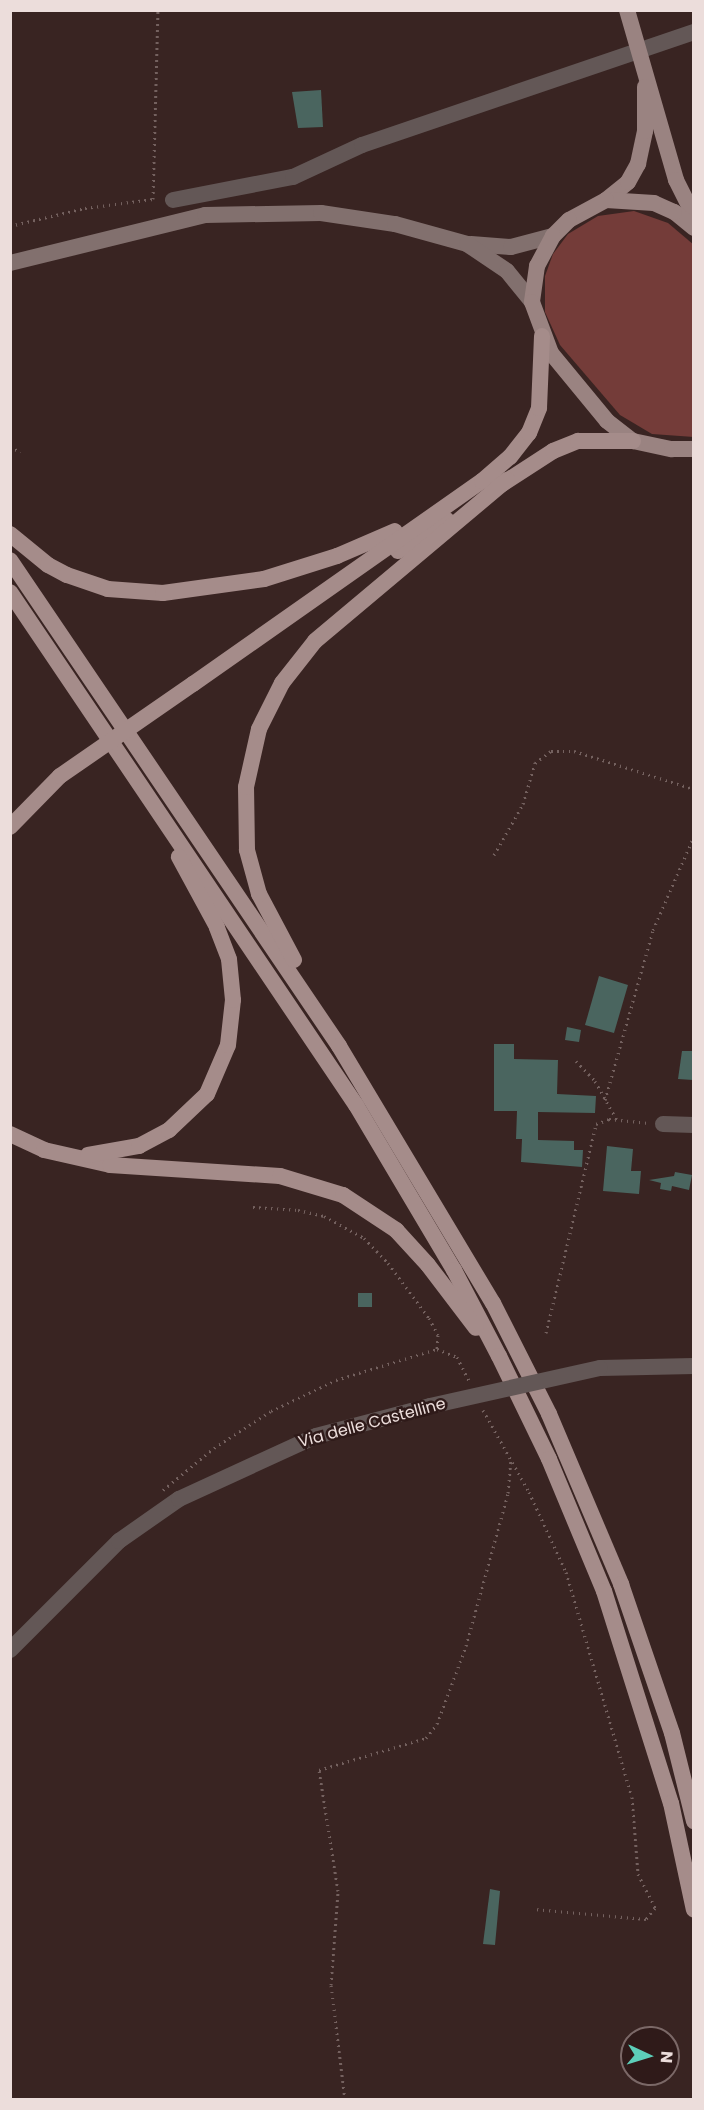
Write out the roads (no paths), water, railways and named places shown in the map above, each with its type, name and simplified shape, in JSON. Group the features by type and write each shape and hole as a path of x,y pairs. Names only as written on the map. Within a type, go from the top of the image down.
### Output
{"highway":[{"path":"10,827 60,776 302,609 431,513 496,470 529,433 541,395 542,336"},
{"path":"302,609 553,451 578,441 633,441"},
{"path":"339,1046 253,875 245,810 253,746 282,683 315,641 507,480"},
{"path":"10,534 48,566 67,575 108,589 163,593 227,586 303,568 380,539 431,513"},
{"path":"10,560 339,1046 438,1206 549,1414 591,1506 647,1654 693,1821"},
{"path":"10,592 356,1106 421,1212 499,1356 549,1459 604,1591 671,1803 693,1910"},
{"path":"71,1156 123,1150 170,1130 207,1094 228,1045 233,1000 223,943 133,772"},
{"path":"10,1134 44,1150 110,1165 280,1176 343,1195 380,1218 411,1246 499,1356"}],"main road":[{"path":"627,10 676,180 693,216"},
{"path":"532,303 537,266 553,236 569,220 606,200 628,182 640,159 645,77"},
{"path":"606,200 654,203 674,212 693,228"},
{"path":"10,263 176,220 238,213 281,211 371,219 467,244 511,247 553,236"},
{"path":"467,244 507,271 532,303 542,336 562,369 595,408 633,441 693,456"},
{"path":"672,449 693,449"}],"street":[{"path":"173,200 293,177 362,145 693,32"},
{"path":"663,1124 693,1125"},
{"name":"Via delle Castelline","path":"10,1650 119,1541 180,1499 316,1436 430,1406 600,1368 693,1366"}]}
